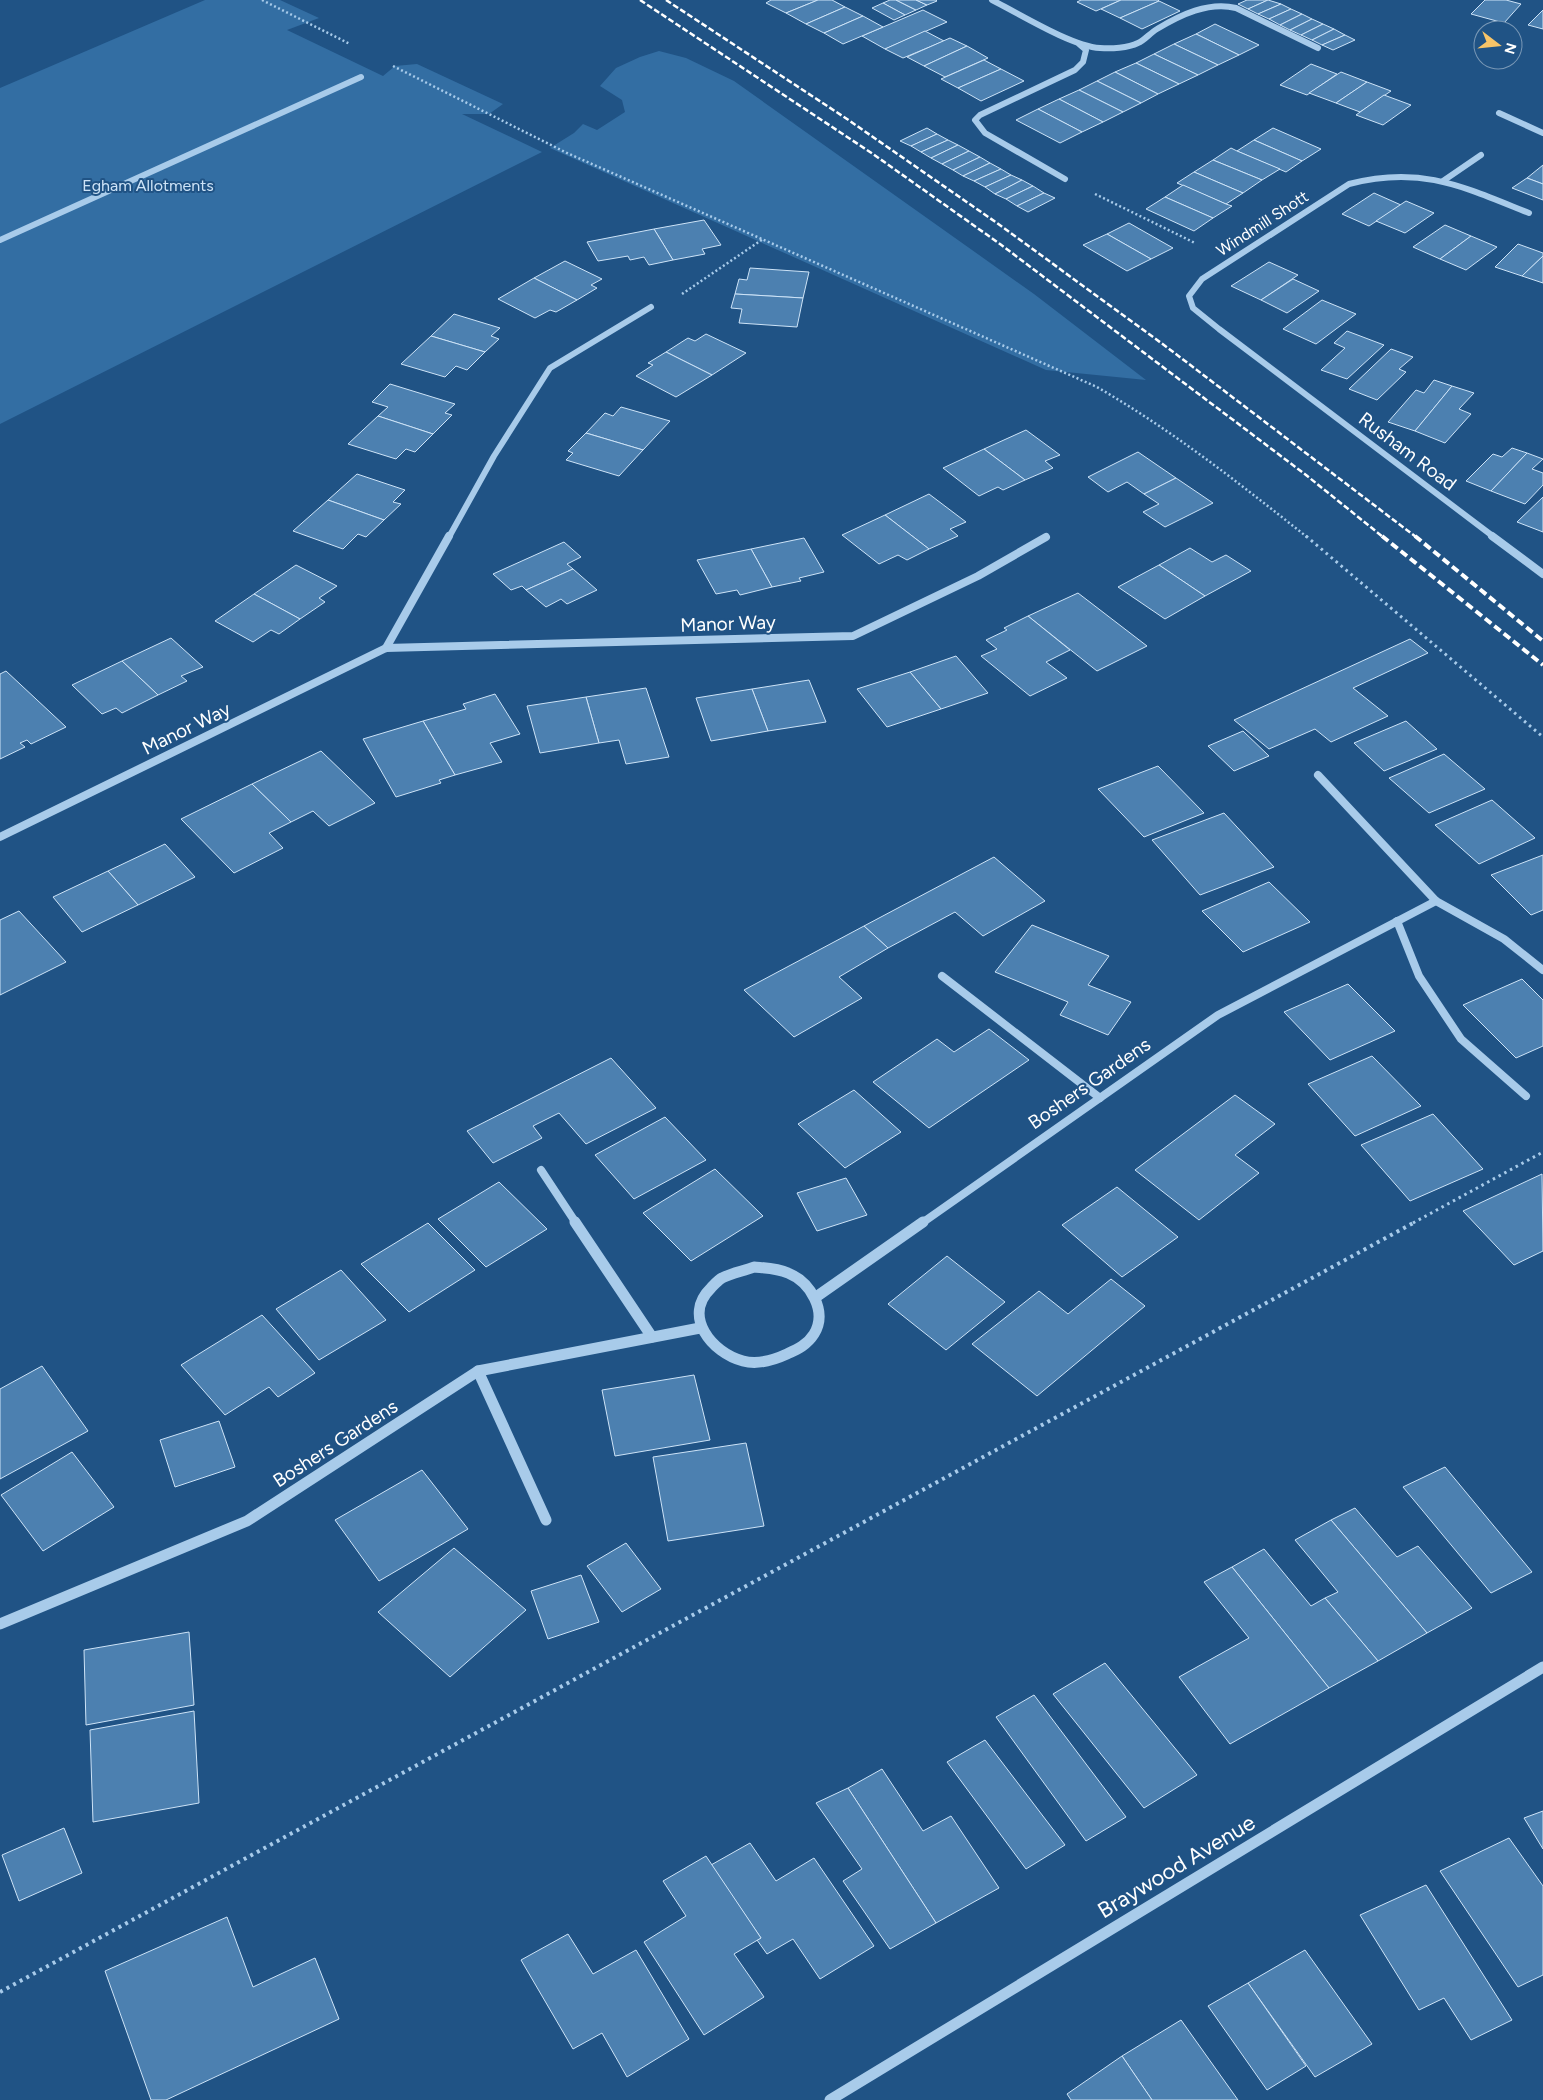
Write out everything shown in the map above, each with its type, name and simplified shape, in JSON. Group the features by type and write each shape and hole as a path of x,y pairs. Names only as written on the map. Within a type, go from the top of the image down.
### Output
{"street":[{"path":"992,0 1077,43 1086,50 1083,64 1075,70 980,115 975,120 985,133 1065,179"},
{"path":"1077,43 1099,48 1127,46 1138,43 1156,28 1199,9 1224,5 1236,8 1318,48"},
{"path":"0,240 362,76"},
{"path":"1500,113 1543,133"},
{"path":"1444,181 1481,155"},
{"name":"Windmill Shott","path":"1252,354 1194,308 1189,296 1194,287 1202,279 1349,184 1365,178 1385,175 1430,177 1529,213"},
{"path":"386,648 494,456 550,368 651,307"},
{"name":"Rusham Road","path":"1252,354 1543,574"},
{"name":"Manor Way","path":"0,837 386,648 853,636 978,576 1046,537"},
{"path":"1318,775 1436,901 1504,939 1543,970"},
{"name":"Boshers Gardens","path":"816,1297 1218,1015 1436,901"},
{"path":"1397,921 1418,976 1461,1039 1526,1096"},
{"path":"942,976 1100,1098"},
{"path":"541,1170 652,1337"},
{"path":"754,1267 775,1268 793,1275 808,1287 816,1297 820,1314 816,1330 805,1345 790,1356 770,1363 748,1363 728,1357 711,1346 700,1328 698,1311 703,1295 715,1281 733,1270 754,1267"},
{"name":"Boshers Gardens","path":"0,1624 247,1521 478,1371 700,1328"},
{"path":"478,1371 546,1520"},
{"name":"Braywood Avenue","path":"830,2100 1543,1667"}],"path":[{"path":"262,0 351,44"},
{"path":"386,62 567,153 1096,386 1144,414 1224,470 1325,551 1543,737"},
{"path":"1065,179 1230,261"},
{"path":"651,307 677,297 763,239"},
{"path":"0,1992 1543,1152"}],"green space":[{"name":"Egham Allotments","path":"205,0 280,0 319,18 287,30 383,76 395,66 417,64 503,104 489,114 462,114 542,152 0,424 0,88"},
{"path":"659,51 686,58 734,81 1034,294 1146,380 1046,370 550,148 574,133 583,124 597,130 625,112 622,100 600,86 616,68"}],"building":[{"path":"771,0 818,0 786,13 766,3"},
{"path":"818,0 832,0 845,7 806,24 786,13"},
{"path":"896,0 916,10 905,15 883,3"},
{"path":"896,0 916,0 927,5 916,10"},
{"path":"916,0 936,0 937,1 927,5"},
{"path":"1081,0 1121,0 1096,11 1077,2"},
{"path":"1121,0 1159,1 1120,18 1101,9"},
{"path":"1247,0 1268,0 1248,9 1238,4"},
{"path":"1268,0 1281,4 1258,14 1248,9"},
{"path":"1485,0 1506,0 1521,4 1507,20 1493,20 1471,14"},
{"path":"1159,1 1180,11 1142,29 1120,18"},
{"path":"883,3 905,15 894,20 872,8"},
{"path":"1281,4 1291,9 1269,19 1258,14"},
{"path":"845,7 863,16 824,33 806,24"},
{"path":"1291,9 1302,14 1280,25 1269,19"},
{"path":"923,10 947,22 885,49 862,36"},
{"path":"1543,10 1543,29 1528,25"},
{"path":"1302,14 1312,19 1290,30 1280,25"},
{"path":"863,16 883,27 843,44 824,33"},
{"path":"1312,19 1323,24 1301,35 1290,30"},
{"path":"1215,24 1259,45 1239,55 1196,34"},
{"path":"1323,24 1334,29 1312,40 1301,35"},
{"path":"1334,29 1345,35 1322,45 1312,40"},
{"path":"925,31 944,41 903,58 885,49"},
{"path":"1196,34 1239,55 1218,65 1174,44"},
{"path":"1345,35 1355,40 1333,50 1322,45"},
{"path":"950,38 967,46 924,66 907,57"},
{"path":"1174,44 1218,65 1198,75 1154,54"},
{"path":"967,46 988,58 945,77 924,66"},
{"path":"1154,54 1198,75 1179,84 1136,63"},
{"path":"984,60 1001,69 958,88 941,79"},
{"path":"1136,63 1179,84 1158,94 1115,72"},
{"path":"1311,64 1337,74 1307,95 1280,85"},
{"path":"1001,69 1024,81 981,101 958,88"},
{"path":"1115,72 1158,94 1141,103 1097,81"},
{"path":"1341,72 1367,82 1336,103 1309,93"},
{"path":"1097,81 1141,103 1123,112 1079,90"},
{"path":"1367,82 1391,91 1360,112 1336,103"},
{"path":"1079,90 1123,112 1103,122 1059,99"},
{"path":"1384,95 1411,105 1383,125 1356,115"},
{"path":"1059,99 1103,122 1082,132 1038,109"},
{"path":"1038,109 1082,132 1060,143 1016,120"},
{"path":"927,128 937,134 911,146 900,141"},
{"path":"1273,128 1321,149 1302,161 1254,140"},
{"path":"937,134 948,140 921,152 911,146"},
{"path":"948,140 958,145 931,158 921,152"},
{"path":"1254,140 1302,161 1286,172 1237,151"},
{"path":"958,145 969,151 942,164 931,158"},
{"path":"1231,148 1280,169 1262,180 1213,160"},
{"path":"969,151 980,157 953,170 942,164"},
{"path":"980,157 990,163 963,176 953,170"},
{"path":"1213,160 1262,180 1243,193 1194,172"},
{"path":"990,163 1001,169 974,181 963,176"},
{"path":"1543,165 1543,184 1527,178"},
{"path":"1001,169 1011,175 985,187 974,181"},
{"path":"1194,172 1243,193 1226,204 1177,183"},
{"path":"1011,175 1022,180 995,194 985,187"},
{"path":"1527,178 1543,184 1543,200 1512,188"},
{"path":"1022,180 1033,186 1006,199 995,194"},
{"path":"1183,185 1232,206 1213,218 1165,197"},
{"path":"1033,186 1044,193 1017,206 1006,199"},
{"path":"1044,193 1055,198 1028,212 1017,206"},
{"path":"1374,193 1401,205 1369,226 1342,214"},
{"path":"1165,197 1213,218 1194,231 1146,209"},
{"path":"1406,201 1434,213 1405,233 1376,221"},
{"path":"704,220 721,245 702,249 705,254 673,260 654,229"},
{"path":"1129,223 1173,248 1151,259 1107,234"},
{"path":"1445,225 1471,236 1440,259 1413,247"},
{"path":"654,229 673,260 649,265 644,257 630,260 628,256 598,261 587,242"},
{"path":"1107,234 1151,259 1127,271 1083,245"},
{"path":"1471,236 1497,247 1466,270 1440,259"},
{"path":"1518,244 1543,253 1543,256 1522,276 1495,267"},
{"path":"1543,256 1543,283 1522,276"},
{"path":"565,261 602,279 591,285 597,288 577,300 534,278"},
{"path":"1269,262 1298,275 1261,300 1231,286"},
{"path":"750,268 809,272 803,298 735,294 739,279 747,280"},
{"path":"534,278 577,300 556,312 550,310 535,318 498,299"},
{"path":"1293,279 1319,291 1287,313 1261,300"},
{"path":"735,294 803,298 797,327 739,323 742,309 731,308"},
{"path":"1322,300 1356,314 1316,344 1283,329"},
{"path":"454,314 500,328 491,336 499,339 485,352 431,336"},
{"path":"1347,331 1384,345 1347,379 1321,370 1345,348 1334,343"},
{"path":"706,334 746,353 712,375 666,352 688,338 695,341"},
{"path":"431,336 485,352 467,370 456,366 445,377 401,364"},
{"path":"1391,349 1413,357 1399,369 1406,372 1377,400 1349,389"},
{"path":"666,352 712,375 676,397 636,376 653,365 648,363"},
{"path":"1434,380 1452,386 1415,431 1388,422 1416,390 1424,393"},
{"path":"390,384 455,404 445,413 452,415 433,434 378,416 388,407 372,402"},
{"path":"1452,386 1474,393 1459,409 1471,414 1445,443 1415,431"},
{"path":"621,407 670,421 643,450 586,433 605,413 613,416"},
{"path":"378,416 433,434 415,452 406,449 396,459 348,444"},
{"path":"1026,430 1060,455 1045,461 1053,468 1025,480 984,449"},
{"path":"586,433 643,450 619,476 566,460 573,453 568,451"},
{"path":"1512,448 1527,453 1491,491 1466,481 1493,454 1502,457"},
{"path":"984,449 1025,480 1003,490 998,487 979,496 943,468"},
{"path":"1138,452 1176,478 1144,494 1127,482 1108,492 1088,477"},
{"path":"1527,453 1543,459 1532,469 1543,473 1543,485 1525,504 1491,491"},
{"path":"357,474 405,490 393,502 401,504 384,520 328,500"},
{"path":"1176,478 1213,503 1165,527 1143,512 1159,504 1144,494"},
{"path":"929,494 966,522 950,529 958,536 929,549 885,515"},
{"path":"1543,497 1543,532 1517,522"},
{"path":"328,500 384,520 366,537 358,534 343,549 293,531"},
{"path":"885,515 929,549 907,560 898,555 879,564 842,535"},
{"path":"804,538 824,572 799,578 801,581 772,587 751,549"},
{"path":"564,542 581,557 567,564 573,569 526,590 522,586 511,590 493,574"},
{"path":"1190,548 1212,562 1226,555 1251,571 1205,596 1159,565"},
{"path":"751,549 772,587 740,595 737,590 716,594 697,560"},
{"path":"296,565 337,586 319,598 325,602 300,619 254,594"},
{"path":"1159,565 1205,596 1165,619 1118,587"},
{"path":"573,569 597,590 567,604 561,599 546,607 526,590"},
{"path":"1078,593 1147,646 1097,671 1028,616"},
{"path":"254,594 300,619 279,634 271,630 253,642 215,621"},
{"path":"1028,616 1070,650 1046,662 1067,678 1030,696 981,656 997,649 986,640 1007,630 1004,628"},
{"path":"171,638 203,667 181,676 187,681 158,695 122,661"},
{"path":"1410,639 1428,653 1353,688 1388,716 1331,742 1315,729 1269,749 1234,720"},
{"path":"956,656 988,693 941,709 910,672"},
{"path":"122,661 158,695 122,713 116,708 102,714 72,685"},
{"path":"6,671 66,727 31,744 27,740 20,743 25,747 0,759 0,674"},
{"path":"910,672 941,709 887,727 857,689"},
{"path":"809,680 826,722 768,731 752,689"},
{"path":"646,688 669,757 626,764 619,740 599,743 586,697"},
{"path":"752,689 768,731 711,741 696,698"},
{"path":"495,694 520,734 490,743 502,762 455,775 423,721 466,709 463,704"},
{"path":"586,697 599,743 540,753 527,706"},
{"path":"423,721 455,775 439,780 441,783 396,797 363,739"},
{"path":"1406,721 1437,749 1384,771 1354,743"},
{"path":"1243,731 1269,756 1234,771 1208,746"},
{"path":"321,751 375,803 329,826 313,811 291,822 252,784"},
{"path":"1444,754 1485,789 1429,813 1389,778"},
{"path":"1158,766 1204,813 1144,837 1098,789"},
{"path":"252,784 291,822 269,833 283,848 234,873 181,819"},
{"path":"1492,800 1535,838 1479,864 1435,825"},
{"path":"1224,813 1274,867 1200,895 1152,840"},
{"path":"165,844 195,877 138,905 108,871"},
{"path":"1543,855 1543,910 1531,915 1491,875"},
{"path":"994,857 1045,901 983,936 955,912 888,948 864,926"},
{"path":"108,871 138,905 82,932 53,897"},
{"path":"1269,882 1310,922 1243,952 1202,911"},
{"path":"19,911 66,962 0,995 0,920"},
{"path":"1032,925 1109,956 1088,985 1131,1002 1108,1035 1060,1015 1068,1002 995,972"},
{"path":"864,926 888,948 839,977 862,998 794,1037 744,990"},
{"path":"1522,979 1543,1000 1543,1046 1516,1058 1463,1005"},
{"path":"1348,984 1395,1031 1330,1060 1284,1012"},
{"path":"989,1029 1029,1060 929,1128 873,1082 937,1039 954,1052"},
{"path":"1372,1056 1421,1106 1355,1136 1308,1084"},
{"path":"611,1058 656,1108 586,1144 559,1113 533,1126 542,1138 493,1163 467,1131"},
{"path":"854,1090 901,1132 845,1168 798,1124"},
{"path":"1235,1095 1275,1124 1235,1155 1259,1173 1199,1220 1135,1170"},
{"path":"1433,1114 1483,1169 1410,1201 1361,1145"},
{"path":"665,1117 706,1160 634,1199 595,1155"},
{"path":"715,1169 763,1216 691,1261 643,1213"},
{"path":"1542,1174 1543,1251 1514,1265 1463,1211"},
{"path":"846,1178 867,1215 817,1231 797,1193"},
{"path":"499,1182 547,1229 486,1267 438,1219"},
{"path":"1117,1187 1178,1237 1122,1277 1062,1225"},
{"path":"428,1223 475,1270 409,1312 361,1264"},
{"path":"947,1256 1005,1302 946,1350 888,1304"},
{"path":"341,1270 386,1320 319,1360 276,1309"},
{"path":"1111,1279 1145,1306 1037,1396 972,1344 1039,1291 1068,1314"},
{"path":"262,1315 315,1373 278,1397 269,1387 225,1415 181,1365"},
{"path":"42,1366 88,1431 0,1479 0,1389"},
{"path":"694,1375 710,1440 615,1456 602,1390"},
{"path":"219,1421 235,1467 175,1487 160,1440"},
{"path":"746,1443 764,1526 668,1541 653,1457"},
{"path":"72,1452 114,1507 43,1551 1,1495"},
{"path":"1445,1467 1532,1572 1491,1593 1403,1487"},
{"path":"422,1470 468,1529 379,1581 335,1520"},
{"path":"1355,1508 1397,1557 1418,1546 1472,1608 1427,1633 1331,1520"},
{"path":"1331,1520 1427,1633 1378,1661 1325,1598 1338,1592 1295,1540"},
{"path":"626,1543 661,1589 622,1612 587,1566"},
{"path":"454,1548 526,1610 450,1677 378,1612"},
{"path":"1264,1549 1311,1606 1325,1598 1378,1661 1329,1688 1232,1567"},
{"path":"1232,1567 1329,1688 1230,1744 1179,1677 1249,1638 1204,1582"},
{"path":"581,1575 599,1622 548,1639 531,1591"},
{"path":"189,1632 194,1705 86,1725 84,1650"},
{"path":"1105,1663 1197,1775 1144,1808 1053,1694"},
{"path":"1034,1695 1126,1817 1086,1841 996,1717"},
{"path":"194,1711 199,1803 93,1822 90,1730"},
{"path":"985,1740 1065,1845 1026,1869 947,1762"},
{"path":"882,1769 923,1831 951,1816 999,1888 936,1923 848,1788"},
{"path":"848,1788 936,1923 890,1949 843,1881 862,1869 816,1803"},
{"path":"1543,1811 1543,1849 1524,1818"},
{"path":"64,1828 82,1873 19,1901 2,1855"},
{"path":"1509,1838 1543,1886 1543,1975 1518,1987 1440,1871"},
{"path":"750,1843 776,1881 814,1858 874,1946 820,1979 793,1939 767,1954 757,1940 761,1938 711,1865"},
{"path":"706,1856 761,1938 734,1954 764,1997 704,2035 644,1942 686,1916 663,1881"},
{"path":"1426,1885 1512,2020 1471,2040 1444,1998 1419,2010 1360,1915"},
{"path":"227,1917 253,1987 315,1958 339,2019 166,2100 151,2100 105,1971"},
{"path":"568,1934 593,1974 636,1950 689,2039 627,2077 602,2033 573,2049 521,1960"},
{"path":"1305,1950 1372,2044 1315,2077 1248,1983"},
{"path":"1248,1983 1306,2066 1267,2090 1208,2006"},
{"path":"1181,2020 1238,2100 1152,2100 1122,2056"},
{"path":"1122,2056 1152,2100 1071,2100 1067,2094"}],"railway":[{"path":"640,0 873,154 1000,244 1306,475 1383,537"},
{"path":"666,0 847,119 997,223 1168,348 1416,537"},
{"path":"1382,536 1543,665"},
{"path":"1415,536 1543,641"}]}
